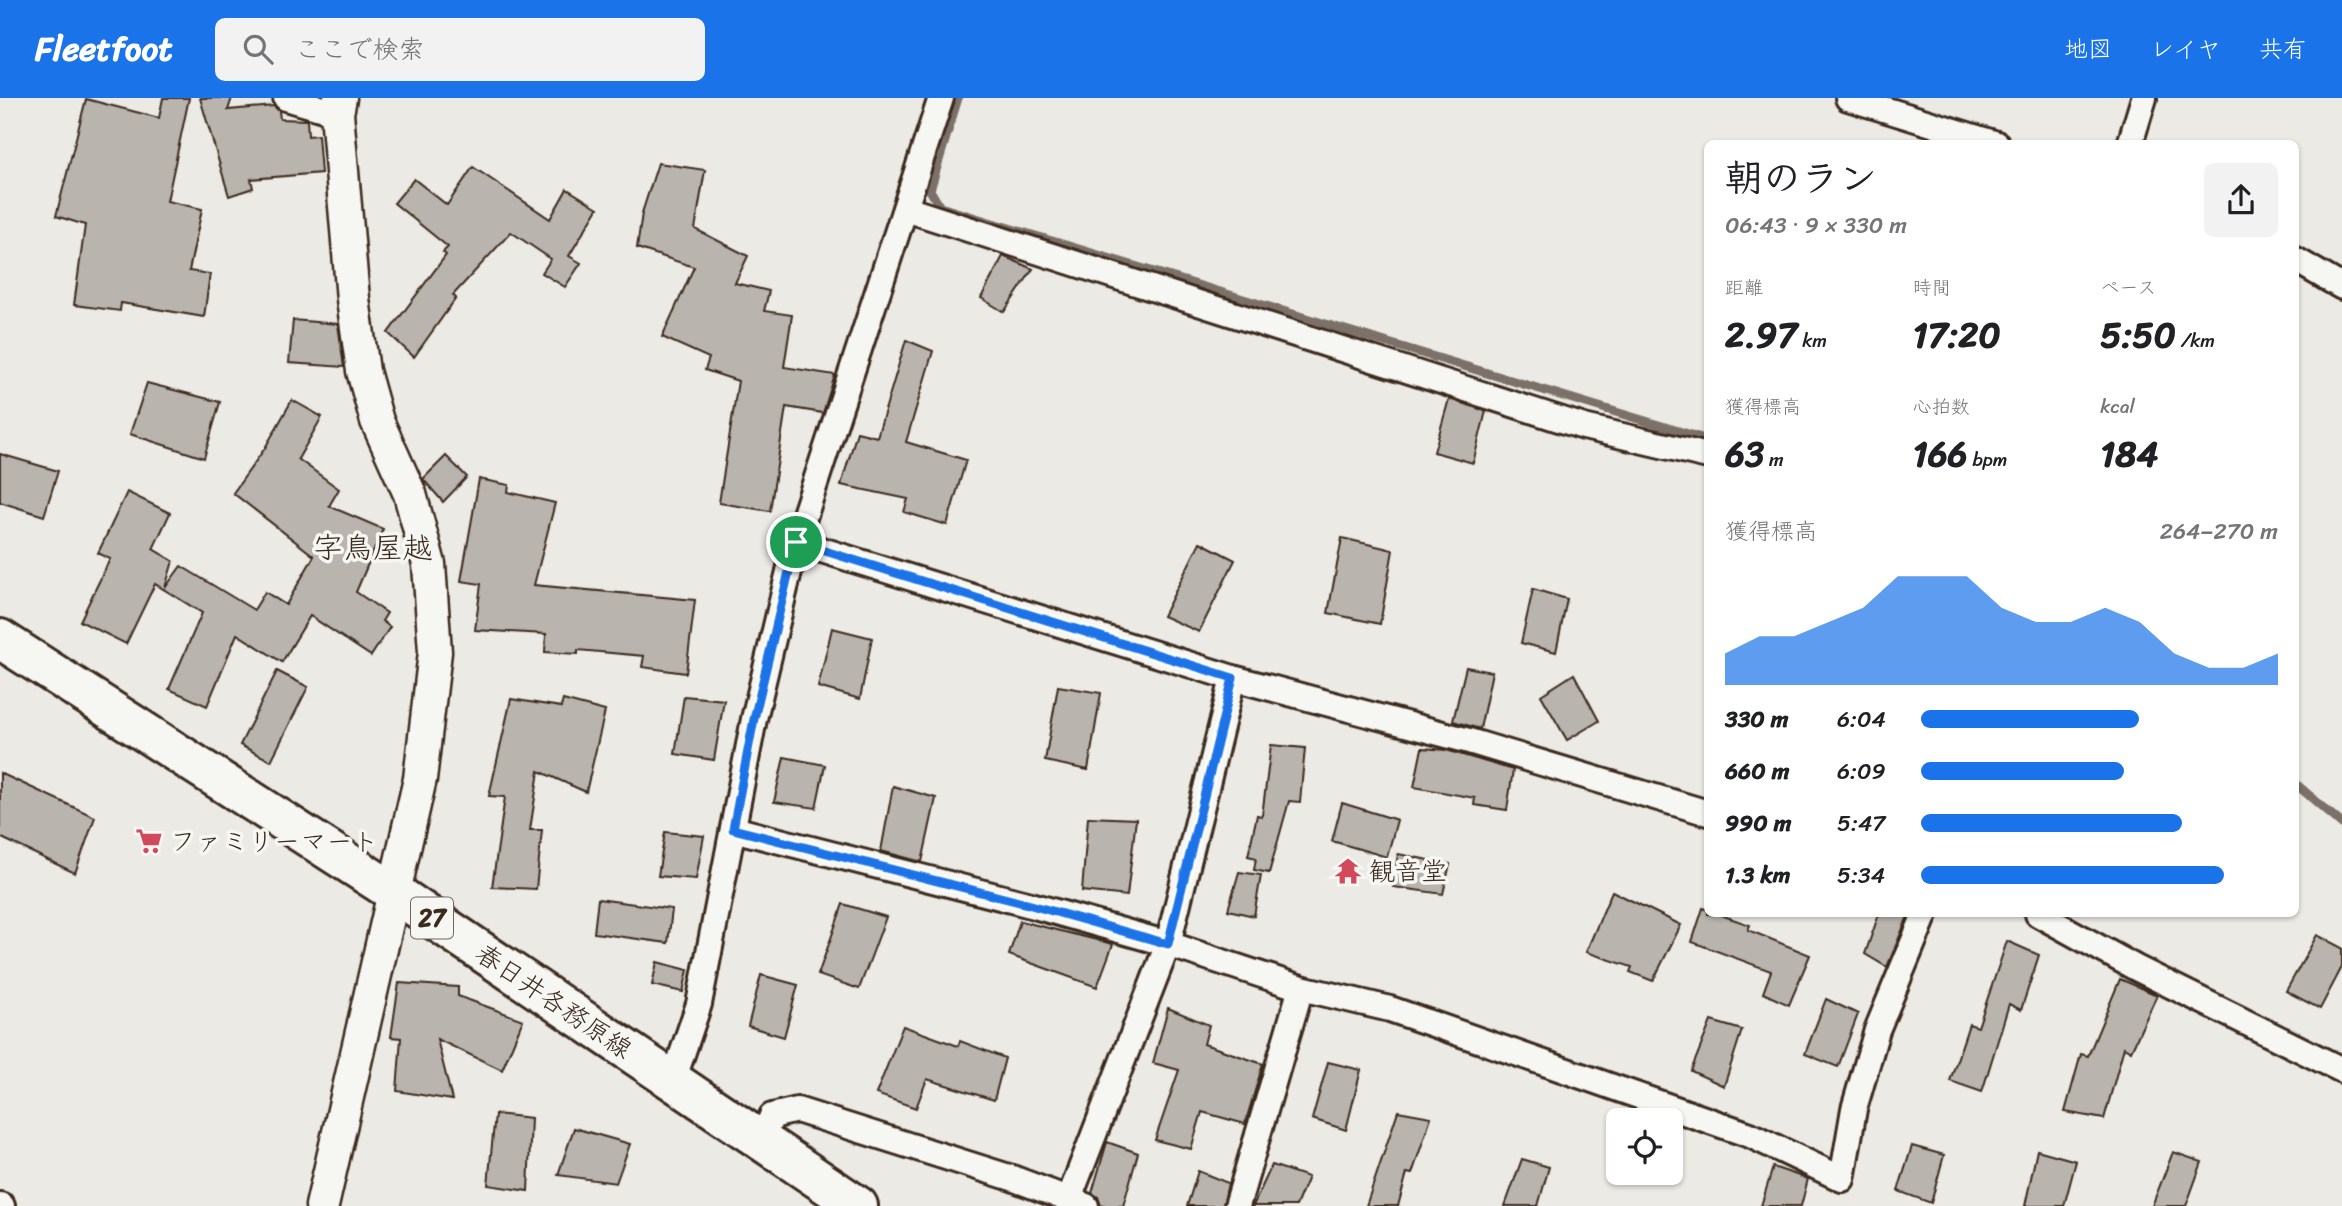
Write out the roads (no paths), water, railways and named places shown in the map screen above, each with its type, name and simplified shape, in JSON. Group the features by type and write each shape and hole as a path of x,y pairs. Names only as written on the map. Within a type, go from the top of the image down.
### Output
{"main road":[{"name":"春日井各務原線","path":"0,639 392,891 858,1206"}],"street":[{"path":"286,98 339,106 353,299 363,371 377,421 410,494 429,564 434,611 435,652 420,779 392,891 322,1206"},
{"path":"673,1081 699,1004 754,719 796,542 941,98"},
{"path":"1848,98 1984,140"},
{"path":"2131,140 2144,98"},
{"path":"906,209 1584,427 1704,455"},
{"path":"2299,262 2342,287"},
{"path":"796,542 1233,678 1469,741 1704,812"},
{"path":"761,1141 772,1116 797,1111 1077,1202 1168,944 1233,678"},
{"path":"733,829 1031,905 1168,944 1301,988 1390,1010 1724,1126 1842,1179 1854,1109 1877,1030 1924,917"},
{"path":"2043,917 2136,968 2342,1070"},
{"path":"1237,1206 1301,988"}],"waterway":[{"path":"958,98 930,190 940,207 1704,439"},
{"path":"2299,787 2342,824"}],"place":[{"name":"ファミリーマート","path":"149,841"},
{"name":"観音堂","path":"1348,871"}],"district":[{"name":"字鳥屋越","path":"373,548"}]}
